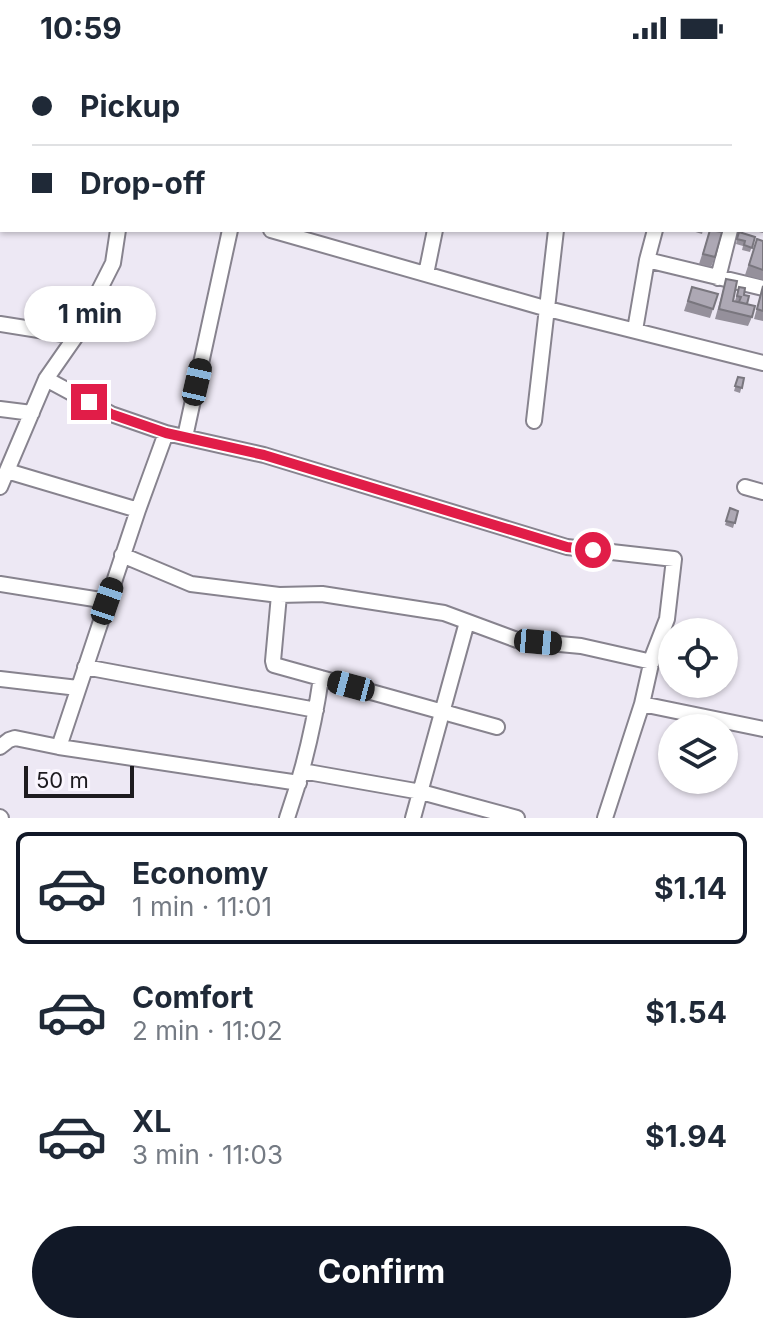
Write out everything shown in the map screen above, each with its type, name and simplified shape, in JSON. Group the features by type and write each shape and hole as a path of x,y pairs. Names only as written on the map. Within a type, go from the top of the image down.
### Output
{"street":[{"path":"0,487 46,379 76,336 113,263 118,232"},
{"path":"185,437 230,232"},
{"path":"278,232 548,309 763,363"},
{"path":"426,274 435,232"},
{"path":"534,421 556,232"},
{"path":"635,330 654,232"},
{"path":"718,278 730,232"},
{"path":"647,260 763,288"},
{"path":"0,324 76,336"},
{"path":"46,379 111,414 166,433 264,455 567,547 674,559 667,619 605,818"},
{"path":"0,409 32,413"},
{"path":"59,747 166,433"},
{"path":"7,471 138,510"},
{"path":"745,487 763,492"},
{"path":"122,555 191,584 279,595 322,594 444,613 517,640 581,646 652,662"},
{"path":"0,584 107,601"},
{"path":"279,595 274,665 497,727"},
{"path":"413,818 467,622"},
{"path":"85,667 316,710"},
{"path":"287,818 301,777 321,678"},
{"path":"0,679 78,688"},
{"path":"642,704 763,729"},
{"path":"0,747 15,738 59,747 421,792 517,818"}],"building":[{"path":"709,232 722,232 715,257 703,254"},
{"path":"739,232 755,237 752,248 744,245 745,241 737,239"},
{"path":"757,239 763,241 763,270 749,265"},
{"path":"726,279 737,281 733,301 755,306 752,317 719,309"},
{"path":"763,286 763,311 757,309"},
{"path":"692,287 718,294 713,309 688,301"},
{"path":"739,287 745,288 744,295 749,296 747,304 739,302"},
{"path":"738,377 744,378 742,388 735,386"},
{"path":"730,508 738,511 735,523 726,521"}],"route":[{"path":"89,402 111,414 166,433 264,455 567,547 593,550"}]}
